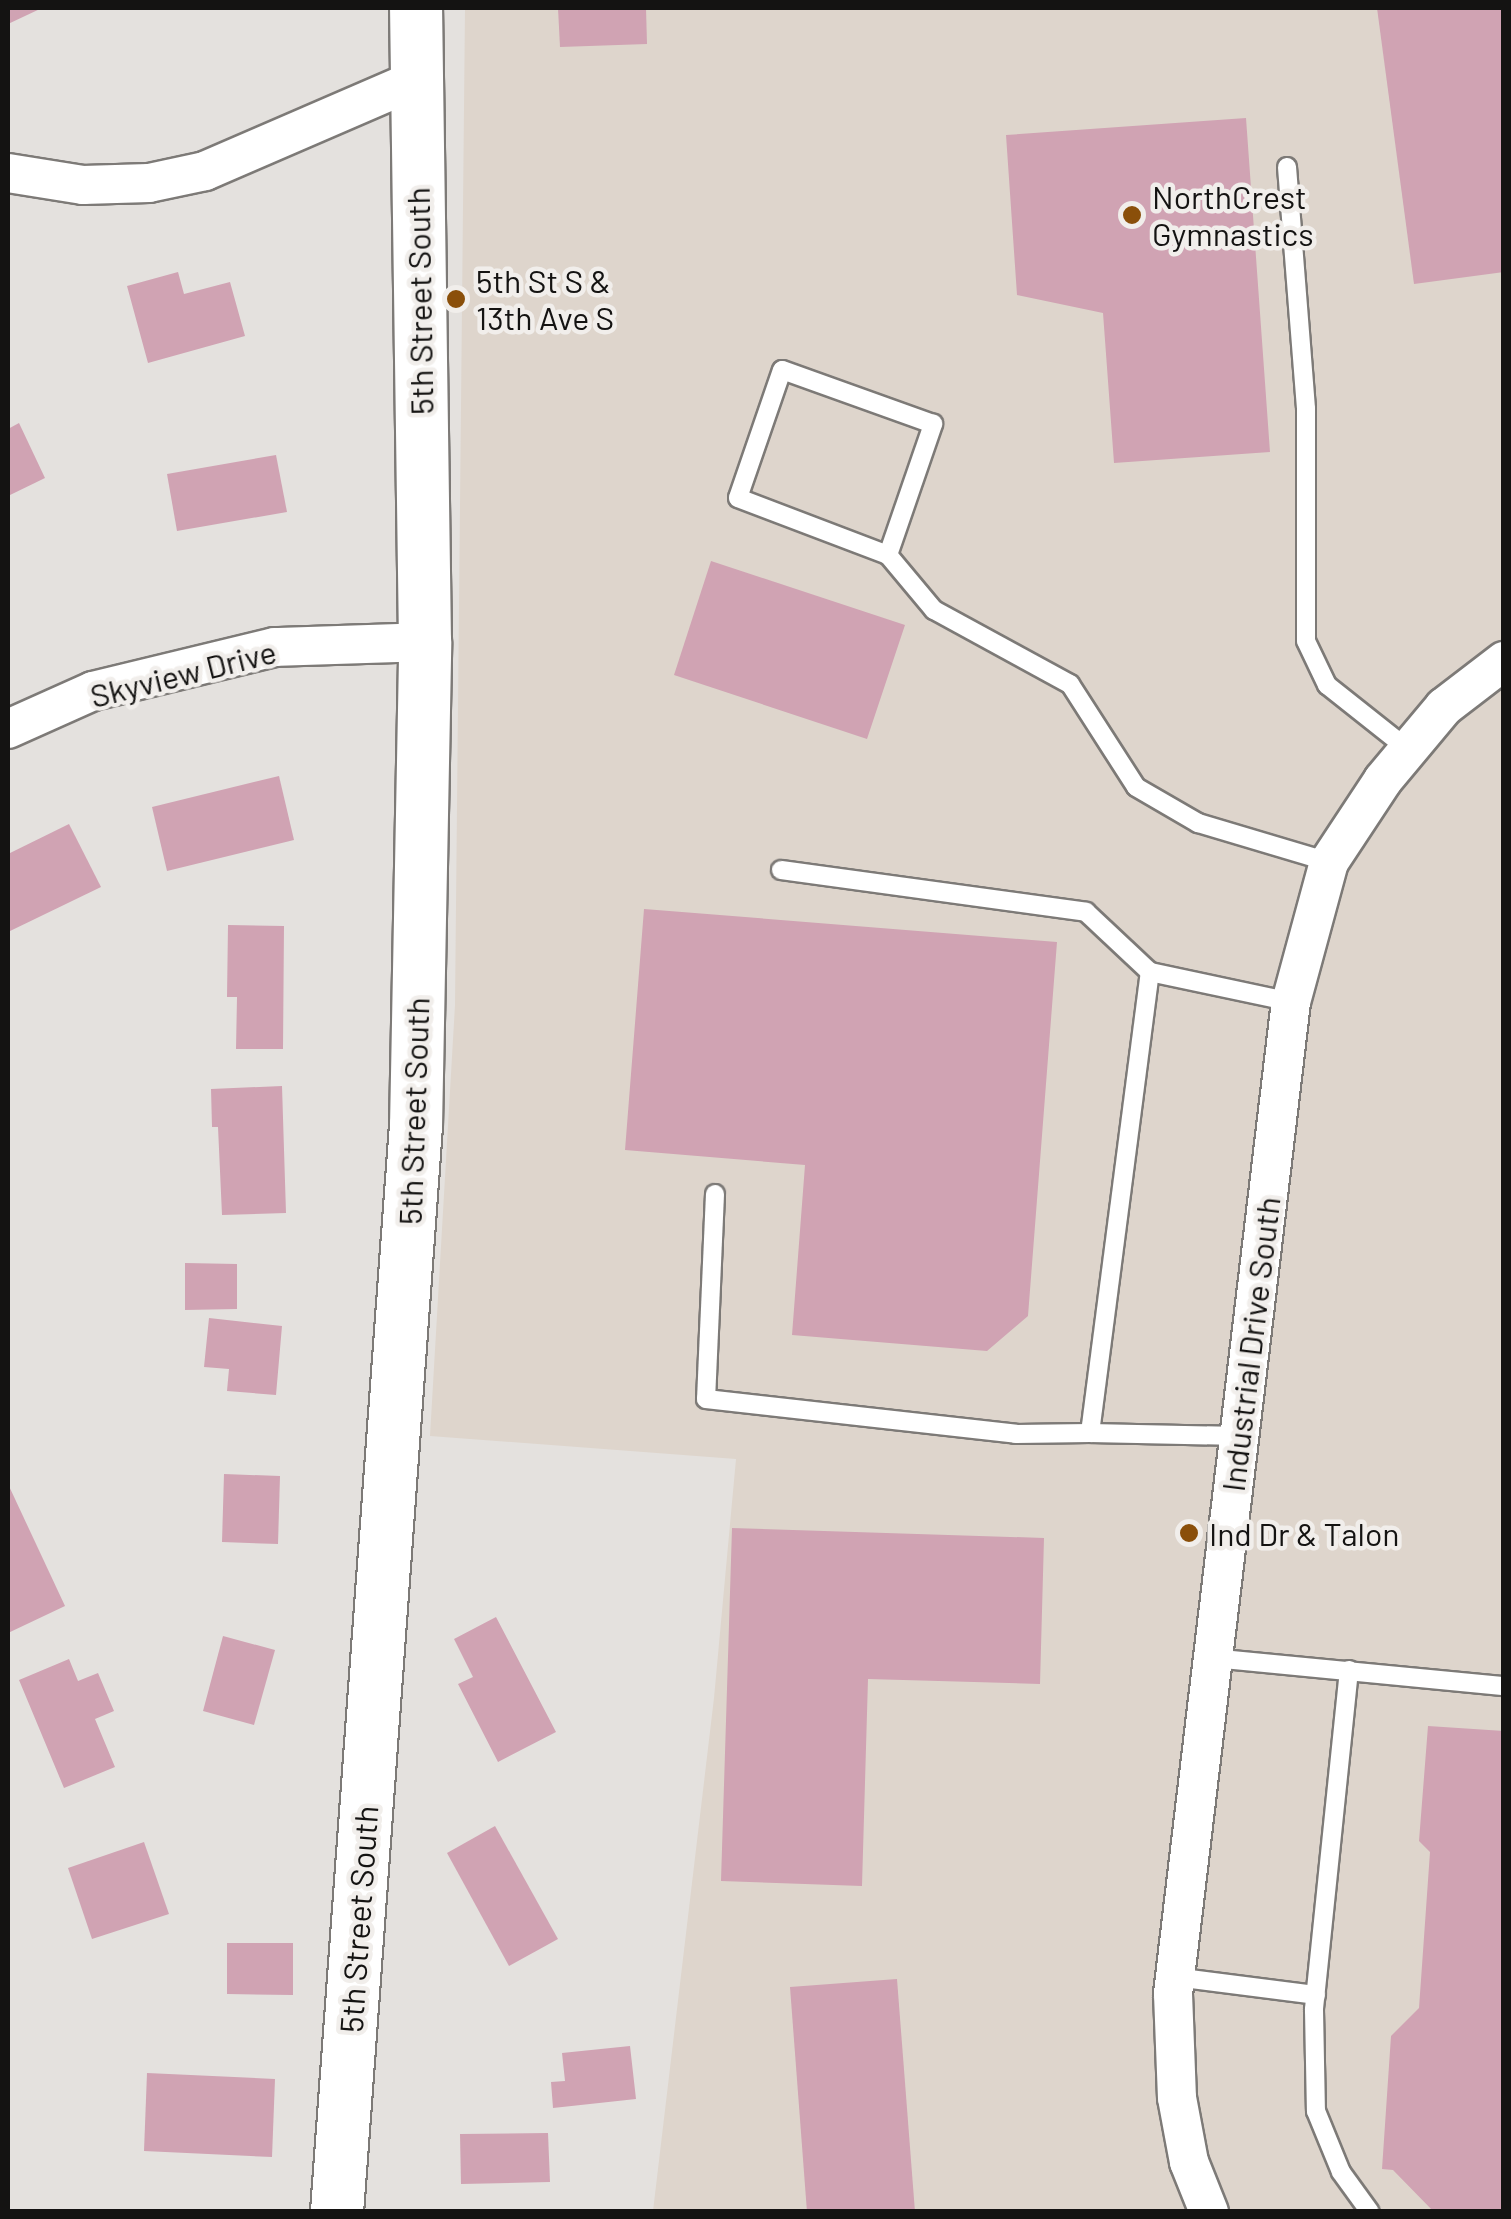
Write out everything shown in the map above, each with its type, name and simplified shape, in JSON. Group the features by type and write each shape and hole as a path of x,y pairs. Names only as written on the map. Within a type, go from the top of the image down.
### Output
{"street":[{"name":"5th Street South","path":"337,2212 416,1127 425,642 416,8"},
{"path":"8,173 83,185 149,183 205,170 415,80"},
{"name":"Skyview Drive","path":"8,729 93,691 275,647 425,642"},
{"name":"Industrial Drive South","path":"1209,2212 1189,2162 1177,2098 1174,1977 1291,1002 1329,862 1444,707 1504,661"}],"lane":[{"path":"1288,168 1306,409 1306,640 1327,685 1409,750"},
{"path":"888,555 933,424 782,370 738,498 888,555 934,610 1070,684 1136,787 1198,823 1329,862"},
{"path":"781,870 1086,912 1150,972 1291,1002"},
{"path":"1090,1433 1150,972"},
{"path":"714,1194 706,1400 1016,1434 1240,1436"},
{"path":"1212,1658 1504,1686"},
{"path":"1349,1670 1316,1995 1316,2111 1341,2172 1370,2212"},
{"path":"1174,1977 1316,1995"}],"shaded area":[{"path":"465,8 1503,8 1503,2211 653,2211 714,1698 736,1459 430,1436 455,1005"}],"building":[{"path":"8,8 42,8 8,24"},
{"path":"558,8 646,8 647,44 560,47"},
{"path":"1377,8 1504,8 1504,272 1414,284"},
{"name":"NorthCrest Gymnastics","path":"1246,118 1270,452 1114,463 1103,313 1017,295 1006,135"},
{"path":"178,272 184,294 230,282 245,336 148,363 127,286"},
{"path":"19,423 45,478 8,496 8,429"},
{"path":"276,455 287,512 177,531 167,474"},
{"path":"711,561 905,625 867,739 674,675"},
{"path":"279,776 294,840 167,871 152,807"},
{"path":"69,824 101,887 8,932 8,854"},
{"path":"644,909 1057,942 1028,1316 987,1351 792,1335 805,1165 625,1150"},
{"path":"228,925 284,926 283,1049 236,1049 237,997 227,997"},
{"path":"282,1086 286,1213 222,1215 218,1127 212,1127 211,1089"},
{"path":"185,1263 237,1264 237,1309 185,1310"},
{"path":"209,1318 282,1326 276,1395 227,1391 229,1369 204,1367"},
{"path":"224,1474 280,1476 278,1544 222,1542"},
{"path":"8,1484 65,1606 8,1633"},
{"path":"732,1528 1044,1538 1040,1684 868,1679 862,1886 721,1881"},
{"path":"496,1617 556,1732 498,1762 458,1684 473,1677 454,1639"},
{"path":"223,1636 275,1650 254,1725 203,1711"},
{"path":"69,1659 78,1681 98,1673 114,1711 95,1719 115,1767 64,1788 19,1680"},
{"path":"1428,1726 1504,1731 1504,2212 1434,2212 1393,2170 1382,2169 1391,2036 1419,2008 1430,1852 1419,1841"},
{"path":"495,1826 558,1939 509,1966 447,1853"},
{"path":"144,1842 169,1914 92,1939 68,1868"},
{"path":"227,1943 293,1943 293,1995 227,1994"},
{"path":"897,1979 915,2212 807,2212 790,1987"},
{"path":"630,2046 636,2099 553,2108 551,2082 565,2081 562,2053"},
{"path":"147,2073 275,2079 272,2157 144,2151"},
{"path":"548,2133 550,2182 461,2184 460,2134"}],"place":[{"name":"NorthCrest Gymnastics","path":"1132,215"},
{"name":"5th St S & 13th Ave S","path":"456,299"},
{"name":"Ind Dr & Talon","path":"1189,1533"}]}
